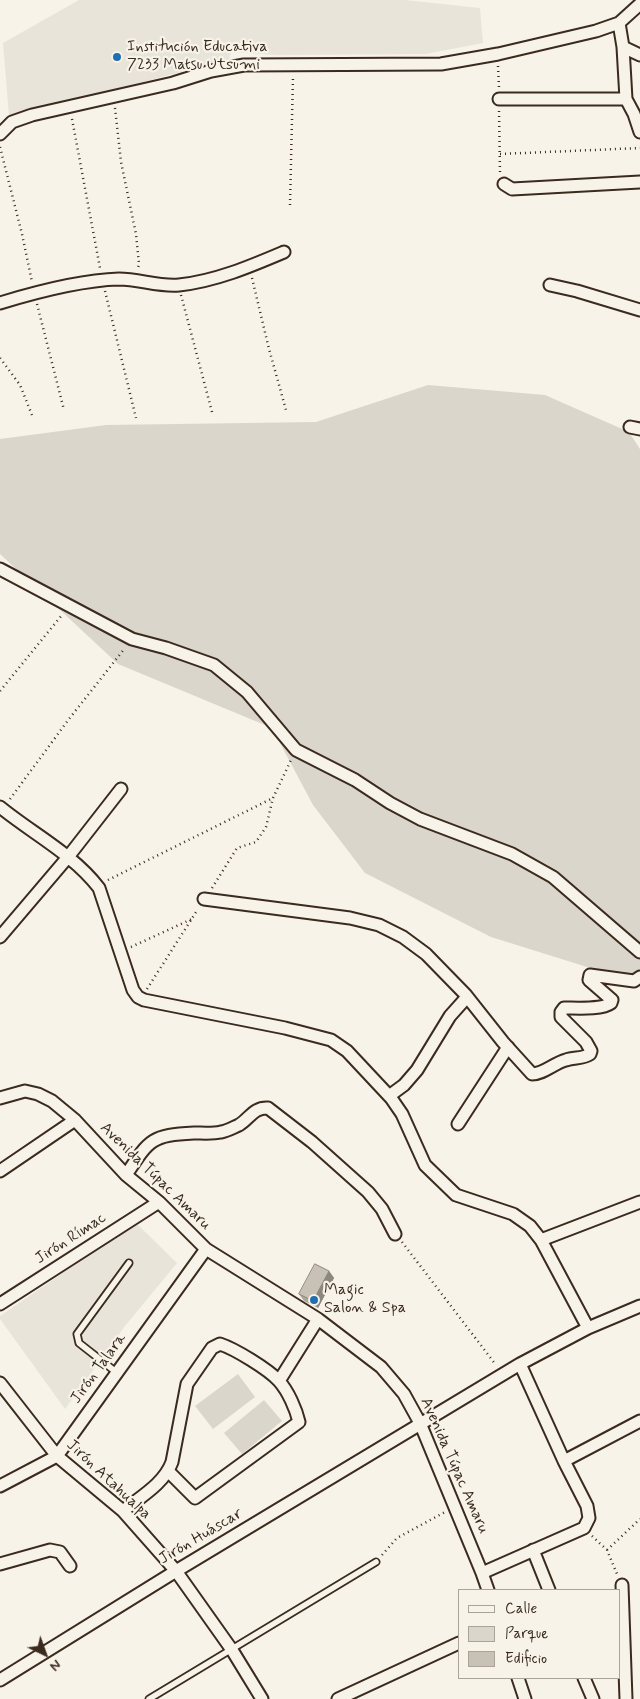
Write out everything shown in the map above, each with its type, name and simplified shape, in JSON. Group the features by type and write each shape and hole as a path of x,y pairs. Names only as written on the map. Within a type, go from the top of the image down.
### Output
{"street":[{"path":"0,134 12,122 32,116 173,83 211,71 244,65 441,64 498,54 596,31 619,23 640,4"},
{"path":"619,23 623,47 626,99 634,114 640,132"},
{"path":"623,47 640,55"},
{"path":"499,98 626,99"},
{"path":"504,184 512,189 640,182"},
{"path":"0,303 34,293 102,280 133,280 163,285 178,285 207,280 250,267 284,252"},
{"path":"550,285 640,310"},
{"path":"0,569 132,640 166,648 214,665 247,692 296,750 355,780 390,803 420,819 512,854 552,877 640,952"},
{"path":"0,937 68,858 121,789"},
{"path":"1,808 90,875 97,885 133,990 141,999 285,1028 331,1040 347,1051 389,1096 402,1114 425,1165 456,1195 513,1214 530,1226 541,1240 588,1328"},
{"path":"204,899 350,918 379,925 403,937 426,954 467,997 508,1048 532,1074 541,1072 565,1060 586,1057 590,1054 590,1047 561,1016 564,1008 608,1006 611,1003 612,1000 589,980 590,975 634,981 640,977"},
{"path":"389,1096 404,1085 416,1070 450,1016 467,997"},
{"path":"458,1124 508,1048"},
{"name":"Avenida Túpac Amaru","path":"0,1098 25,1091 52,1100 75,1120 126,1175 159,1202 206,1249 318,1319 381,1367 404,1394 420,1423 488,1589"},
{"path":"126,1175 142,1150 154,1140 168,1134 220,1132 240,1124 261,1107 268,1108 312,1142 368,1192 382,1209 396,1234"},
{"path":"0,1171 75,1120"},
{"name":"Jirón Rímac","path":"0,1304 159,1202"},
{"path":"541,1240 640,1202"},
{"name":"Jirón Talara","path":"0,1486 56,1456 206,1249"},
{"name":"Jirón Huáscar","path":"0,1680 176,1571 520,1364 588,1328 640,1306"},
{"path":"279,1380 318,1319"},
{"path":"123,1511 158,1483 168,1472 172,1462 187,1384 212,1348 220,1344 232,1348 279,1380 297,1412 299,1422 294,1427 195,1498 168,1472"},
{"path":"482,1573 584,1528 589,1518 588,1506 564,1461 520,1364"},
{"name":"Jirón Atahualpa","path":"0,1383 4,1396 56,1456 123,1511 176,1571 232,1650 262,1699"},
{"path":"564,1461 640,1421"},
{"path":"0,1564 50,1550 60,1552 70,1566"},
{"path":"533,1550 549,1589"},
{"path":"622,1585 626,1699"},
{"path":"338,1699 458,1643"},
{"path":"518,1679 525,1699"},
{"path":"584,1679 593,1699"}],"lane":[{"path":"116,1372 79,1343 77,1334 129,1263"},
{"path":"149,1699 376,1562"}],"path":[{"path":"498,54 500,178 504,184"},
{"path":"290,205 293,73 295,64"},
{"path":"114,97 120,162 136,234 139,264 133,280"},
{"path":"70,107 102,280 136,418"},
{"path":"0,147 64,410"},
{"path":"500,154 640,148"},
{"path":"250,267 269,349 286,410"},
{"path":"178,285 212,412"},
{"path":"0,358 20,385 32,415"},
{"path":"0,691 69,606"},
{"path":"1,808 132,640"},
{"path":"141,999 237,848 256,842 266,826 272,798 296,750"},
{"path":"97,885 272,798"},
{"path":"120,952 192,919"},
{"path":"396,1234 504,1374"},
{"path":"376,1562 397,1538 455,1507"},
{"path":"606,1550 640,1519"},
{"path":"584,1528 606,1550 622,1585"}],"shaded area":[{"name":"Institución Educativa 7233 Matsu Utsumi","path":"79,0 405,0 480,8 483,43 426,54 277,55 231,52 229,60 9,116 3,43"},
{"path":"136,1223 177,1263 125,1326 65,1409 0,1319 0,1316"}],"green space":[{"path":"428,385 545,395 629,432 640,449 640,977 616,976 491,937 365,873 313,805 272,728 118,664 0,554 0,439 106,425 316,422"},
{"path":"238,1374 255,1397 213,1429 195,1406"},
{"path":"264,1400 282,1421 242,1454 224,1433"}],"building":[{"path":"315,1264 329,1271 313,1301 299,1294"}],"place":[{"name":"Institución Educativa 7233 Matsu Utsumi","path":"117,57"},
{"name":"Magic Salon & Spa","path":"314,1300"}]}
